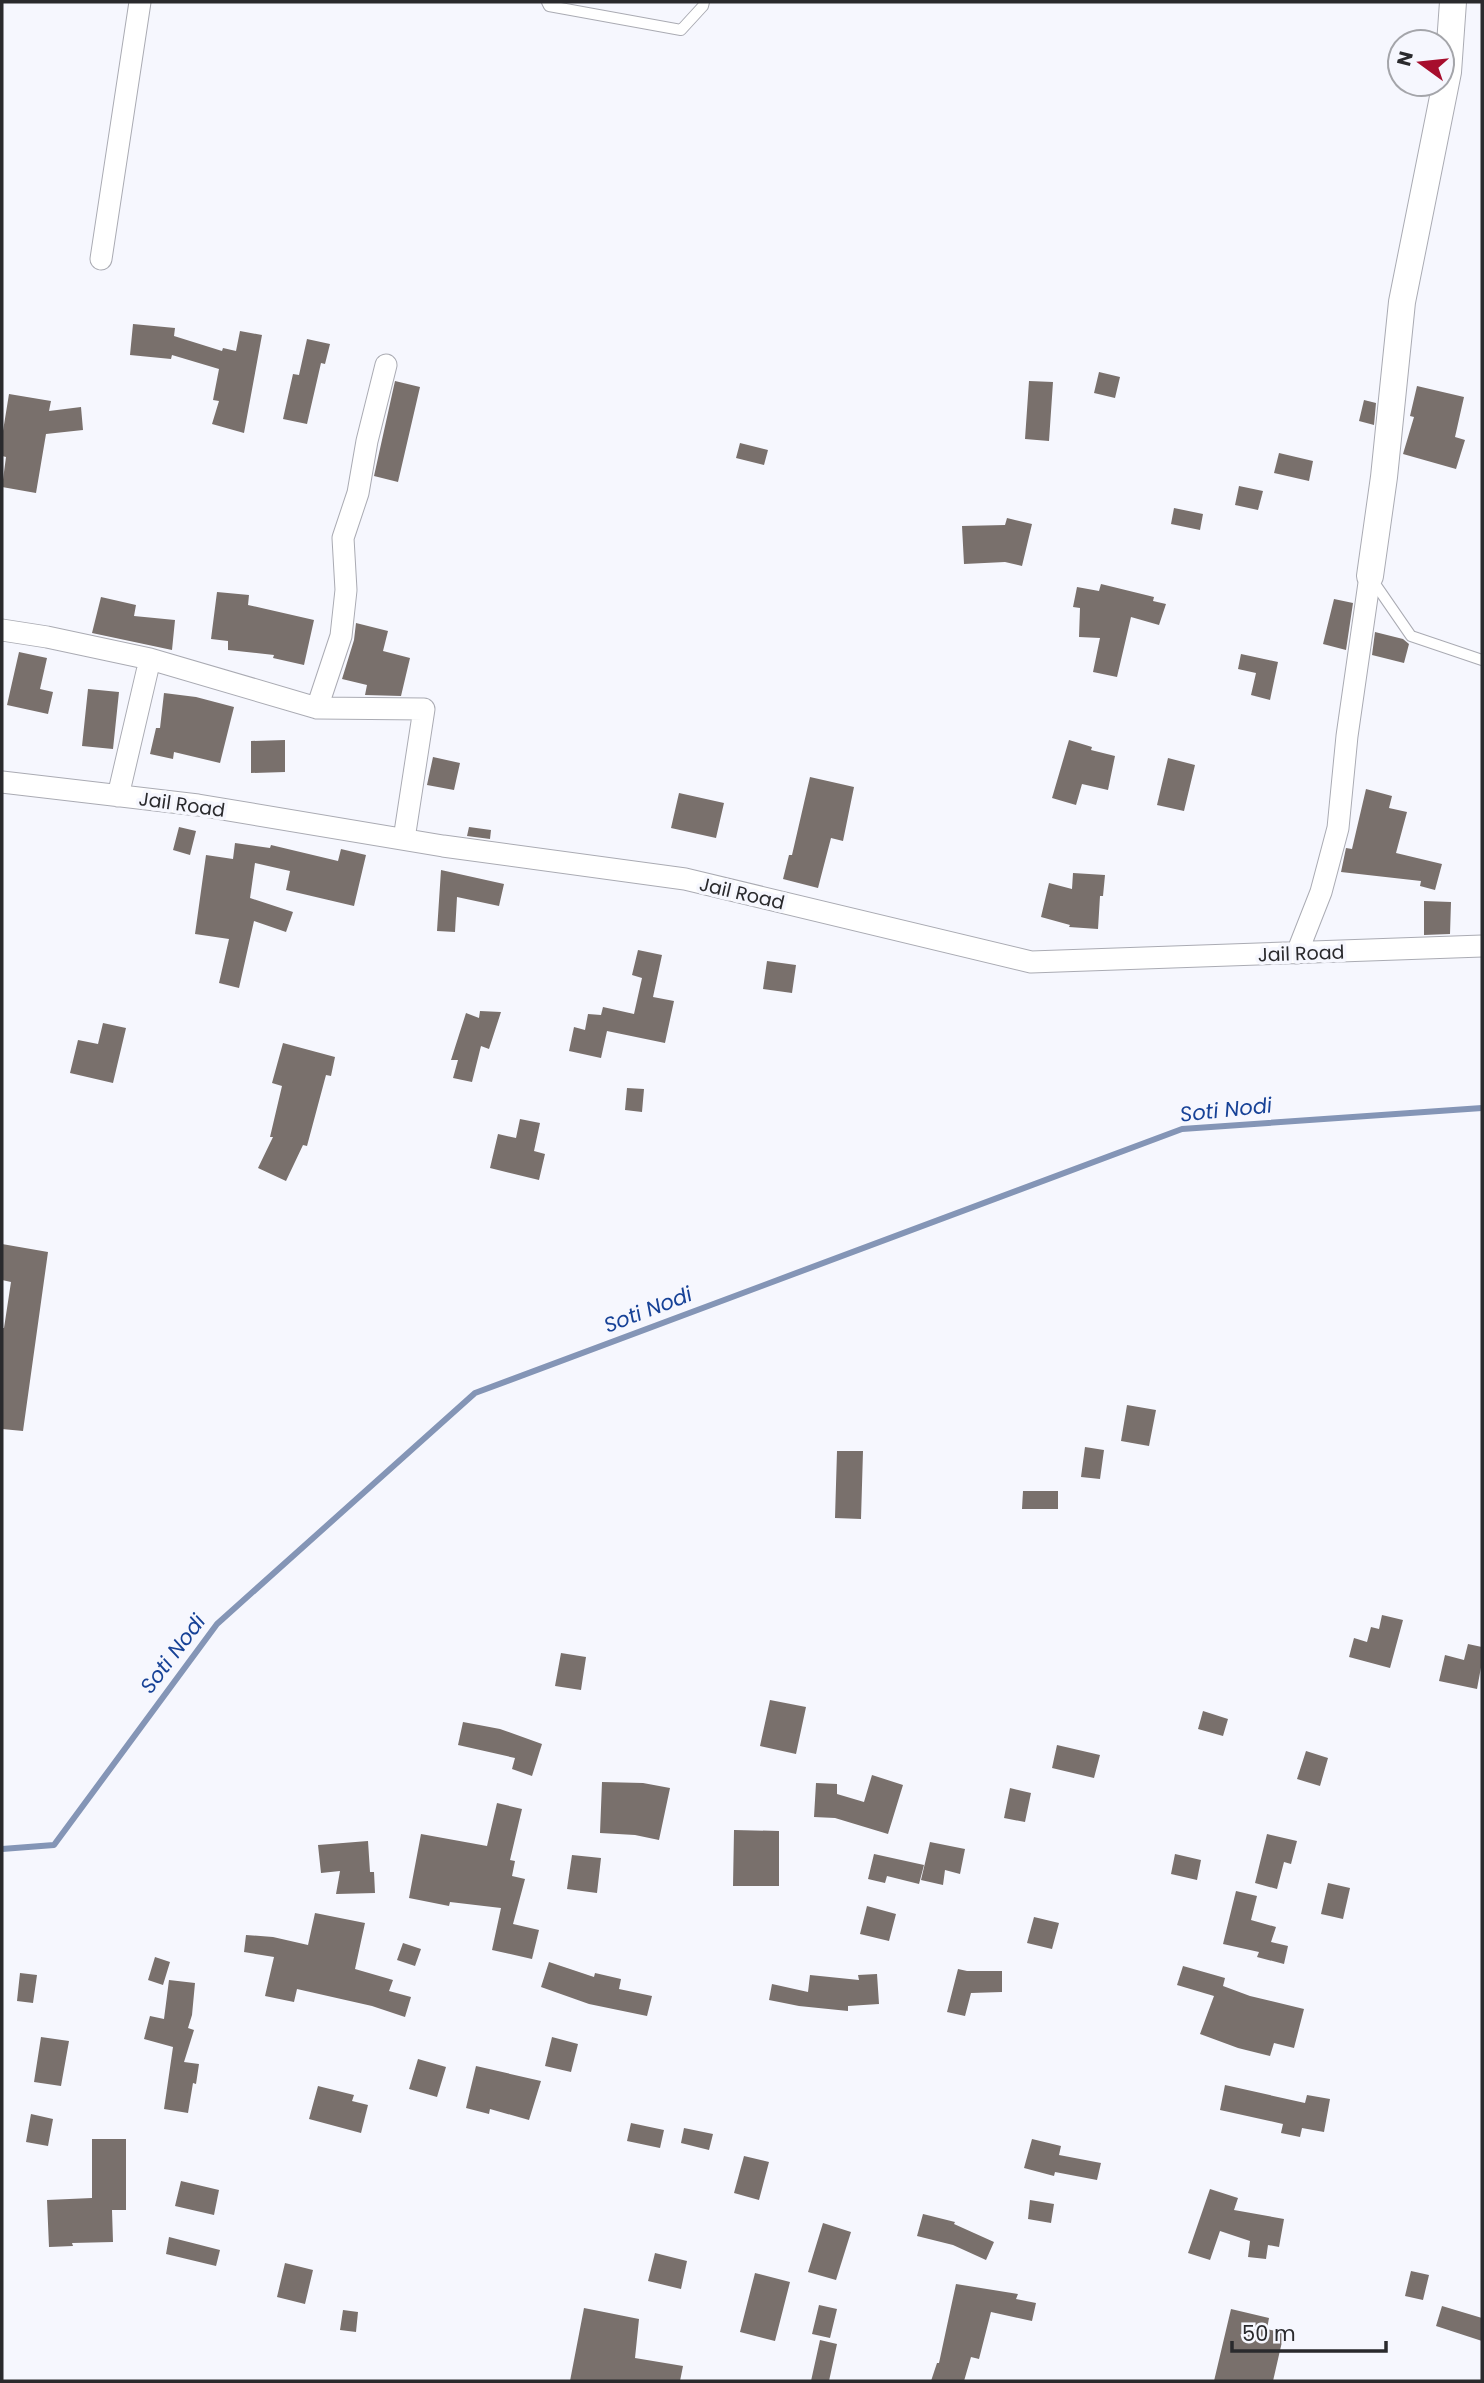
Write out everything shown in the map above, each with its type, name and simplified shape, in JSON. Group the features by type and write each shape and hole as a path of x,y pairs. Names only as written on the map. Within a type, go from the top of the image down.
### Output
{"street":[{"path":"101,259 140,2"},
{"path":"1297,953 1321,892 1338,828 1347,736 1384,477 1402,302 1448,72 1453,2"},
{"path":"317,708 341,636 346,590 343,538 358,493 370,428 386,365"},
{"path":"2,630 150,659 317,708 424,709 404,839"},
{"path":"118,796 150,659"},
{"name":"Jail Road","path":"2,782 198,805 404,839 685,879 1031,961 1482,946"}],"lane":[{"path":"547,2 549,6 681,30 704,2"},
{"path":"1370,576 1411,636 1482,660"}],"building":[{"path":"133,324 175,328 174,336 222,351 223,348 236,351 240,331 262,335 244,433 212,424 219,401 213,400 219,369 172,355 171,359 130,355"},
{"path":"307,339 330,344 325,364 321,363 307,424 283,419 293,374 299,375"},
{"path":"1099,372 1120,377 1115,398 1094,393"},
{"path":"395,381 420,387 398,482 374,476"},
{"path":"1029,381 1053,382 1049,441 1025,439"},
{"path":"1417,386 1464,397 1455,437 1465,440 1456,469 1403,454 1414,417 1410,416"},
{"path":"9,394 51,401 49,411 81,407 83,430 46,434 36,493 2,487 6,457 2,456 2,437"},
{"path":"1364,400 1376,403 1374,425 1359,421"},
{"path":"740,443 768,450 764,465 736,458"},
{"path":"1279,453 1313,461 1309,481 1274,473"},
{"path":"1239,486 1263,491 1258,510 1235,505"},
{"path":"1174,508 1203,514 1200,530 1171,524"},
{"path":"1007,518 1032,524 1022,566 1005,562 964,564 962,526 1005,525"},
{"path":"1101,584 1154,597 1153,601 1166,604 1159,625 1131,617 1117,677 1093,672 1100,638 1079,637 1080,608 1073,607 1077,587 1099,591"},
{"path":"217,592 249,595 248,605 314,620 304,665 273,658 274,655 228,650 228,641 211,639"},
{"path":"101,597 136,605 134,616 175,620 172,650 92,633"},
{"path":"1334,599 1353,603 1346,650 1323,644"},
{"path":"356,623 388,631 383,651 410,658 401,696 365,695 367,685 342,679 354,640"},
{"path":"1375,632 1403,639 1409,644 1404,663 1372,655"},
{"path":"19,652 47,658 40,689 53,692 48,714 7,705"},
{"path":"1241,654 1278,662 1270,700 1251,695 1256,673 1238,669"},
{"path":"88,689 119,692 113,749 82,746"},
{"path":"164,693 196,697 234,707 220,763 174,752 173,759 150,754 156,728 160,728"},
{"path":"285,740 285,772 251,773 251,741"},
{"path":"1069,740 1092,747 1091,750 1115,756 1108,790 1082,784 1076,805 1052,798"},
{"path":"433,757 460,763 454,790 427,785"},
{"path":"1168,758 1195,765 1184,811 1157,805"},
{"path":"810,777 854,787 843,841 831,838 818,888 783,879 789,855 792,855"},
{"path":"1366,789 1392,796 1389,808 1407,812 1396,853 1442,864 1435,890 1420,886 1421,881 1341,872 1346,848 1352,849"},
{"path":"679,793 724,803 716,838 671,828"},
{"path":"179,827 196,831 190,855 173,850"},
{"path":"469,827 491,830 490,839 467,836"},
{"path":"235,843 270,848 271,845 338,861 341,849 366,855 354,906 286,890 290,871 255,863 250,898 293,912 286,932 254,921 239,988 219,983 229,939 195,934 206,855 233,859"},
{"path":"441,870 504,884 499,906 457,897 455,932 437,931"},
{"path":"1073,873 1105,875 1103,896 1100,896 1098,929 1069,927 1070,925 1041,917 1049,883 1072,889"},
{"path":"1424,901 1451,902 1450,934 1424,935"},
{"path":"638,950 662,955 653,997 674,1001 665,1043 607,1031 601,1058 569,1051 574,1027 585,1030 588,1014 601,1015 603,1007 634,1014 642,978 632,975"},
{"path":"767,961 796,965 792,993 763,989"},
{"path":"480,1011 501,1012 489,1049 481,1046 472,1082 453,1078 458,1060 451,1060 466,1013 479,1018"},
{"path":"103,1023 126,1028 113,1083 70,1073 78,1040 98,1044"},
{"path":"283,1043 335,1057 331,1076 326,1075 307,1146 303,1145 286,1181 258,1168 273,1137 270,1137 282,1086 272,1083"},
{"path":"627,1088 644,1089 642,1112 625,1110"},
{"path":"520,1119 540,1123 534,1151 545,1154 539,1180 490,1168 498,1134 516,1138"},
{"path":"2,1244 48,1252 23,1431 2,1429 2,1328 11,1282 2,1280"},
{"path":"1127,1405 1156,1410 1149,1446 1121,1441"},
{"path":"1085,1447 1104,1450 1100,1479 1081,1477"},
{"path":"837,1451 863,1451 861,1519 835,1518"},
{"path":"1023,1491 1058,1491 1058,1509 1022,1509"},
{"path":"1382,1615 1403,1620 1390,1668 1349,1657 1354,1638 1367,1642 1371,1627 1379,1629"},
{"path":"1468,1644 1482,1647 1477,1689 1439,1681 1445,1655 1464,1660"},
{"path":"561,1653 586,1657 581,1690 555,1686"},
{"path":"770,1700 806,1707 796,1754 760,1746"},
{"path":"1203,1711 1228,1719 1223,1736 1198,1729"},
{"path":"463,1722 500,1729 542,1744 532,1776 512,1769 515,1758 458,1745"},
{"path":"1057,1745 1100,1755 1094,1778 1052,1768"},
{"path":"1306,1751 1328,1758 1320,1786 1297,1779"},
{"path":"872,1775 903,1785 888,1834 835,1818 814,1817 816,1783 837,1784 837,1794 864,1802"},
{"path":"602,1782 643,1783 670,1788 659,1840 635,1835 600,1833"},
{"path":"1010,1788 1031,1793 1025,1822 1004,1818"},
{"path":"497,1803 522,1809 510,1860 515,1861 512,1876 525,1879 513,1924 539,1930 532,1959 492,1950 501,1908 450,1902 449,1906 409,1898 421,1834 487,1846"},
{"path":"734,1830 779,1831 779,1886 733,1886"},
{"path":"1267,1834 1297,1841 1291,1864 1284,1862 1277,1889 1255,1883"},
{"path":"368,1841 370,1872 374,1872 375,1893 336,1894 340,1871 321,1873 318,1845"},
{"path":"930,1842 965,1849 960,1874 945,1870 943,1885 921,1880"},
{"path":"874,1854 924,1865 919,1884 887,1876 885,1883 868,1879"},
{"path":"1175,1854 1201,1860 1197,1880 1171,1874"},
{"path":"572,1855 601,1858 597,1893 567,1889"},
{"path":"1328,1883 1350,1888 1343,1919 1321,1914"},
{"path":"1236,1891 1257,1896 1251,1920 1276,1927 1271,1942 1288,1946 1284,1964 1257,1957 1259,1952 1223,1944"},
{"path":"867,1906 896,1914 889,1941 860,1934"},
{"path":"315,1913 365,1923 355,1969 393,1980 389,1991 411,1997 405,2017 372,2006 297,1989 294,2002 265,1996 274,1957 244,1952 246,1935 273,1937 308,1945"},
{"path":"1034,1917 1059,1923 1052,1949 1027,1943"},
{"path":"403,1943 421,1949 415,1966 397,1960"},
{"path":"155,1957 170,1962 163,1985 148,1980"},
{"path":"549,1962 594,1977 595,1973 621,1979 619,1989 652,1996 647,2016 589,2004 541,1987"},
{"path":"1183,1966 1225,1978 1223,1986 1250,1996 1304,2009 1294,2048 1274,2043 1270,2056 1200,2034 1214,1996 1177,1985"},
{"path":"958,1969 1002,1971 1002,1992 971,1993 965,2016 947,2012"},
{"path":"20,1973 37,1975 33,2003 17,2001"},
{"path":"877,1974 879,2004 848,2006 848,2011 769,2000 772,1984 808,1992 810,1975 859,1980 858,1975"},
{"path":"169,1980 195,1983 188,2028 194,2030 184,2062 199,2064 188,2113 164,2109 173,2047 144,2039 150,2016 164,2019"},
{"path":"41,2037 69,2041 61,2086 34,2082"},
{"path":"552,2037 578,2044 571,2072 545,2066"},
{"path":"418,2059 446,2067 437,2097 409,2089"},
{"path":"476,2066 541,2081 529,2120 490,2109 489,2114 466,2108"},
{"path":"1225,2085 1305,2103 1307,2095 1330,2099 1324,2132 1302,2128 1300,2137 1281,2133 1283,2124 1220,2110"},
{"path":"318,2086 354,2095 352,2101 368,2105 361,2133 309,2119"},
{"path":"31,2114 53,2119 48,2146 26,2142"},
{"path":"631,2123 664,2130 660,2148 627,2141"},
{"path":"684,2128 713,2134 709,2150 681,2143"},
{"path":"92,2139 126,2139 126,2210 112,2210 113,2242 72,2243 73,2246 49,2247 47,2200 92,2198"},
{"path":"1032,2139 1061,2146 1059,2155 1101,2163 1097,2180 1055,2172 1054,2176 1024,2168"},
{"path":"744,2156 769,2162 759,2200 734,2193"},
{"path":"181,2181 219,2190 214,2215 175,2206"},
{"path":"1210,2189 1238,2198 1234,2210 1284,2219 1279,2247 1268,2245 1266,2259 1248,2257 1250,2241 1220,2231 1210,2260 1188,2253"},
{"path":"1030,2200 1054,2204 1051,2223 1028,2219"},
{"path":"923,2214 955,2222 954,2224 994,2242 986,2260 953,2245 917,2236"},
{"path":"823,2223 851,2232 836,2280 808,2272"},
{"path":"169,2237 220,2250 216,2266 166,2254"},
{"path":"655,2253 687,2261 681,2289 648,2281"},
{"path":"285,2263 313,2270 305,2304 277,2297"},
{"path":"1411,2271 1429,2275 1423,2300 1405,2296"},
{"path":"755,2273 790,2282 775,2341 740,2332"},
{"path":"956,2284 1018,2294 1016,2299 1036,2303 1032,2321 991,2312 979,2359 971,2357 964,2381 931,2381 939,2363"},
{"path":"819,2305 837,2309 830,2338 812,2334"},
{"path":"1442,2306 1482,2318 1482,2341 1436,2326"},
{"path":"584,2308 639,2319 635,2358 683,2366 680,2381 570,2381"},
{"path":"1231,2309 1269,2318 1267,2329 1284,2333 1273,2381 1214,2381"},
{"path":"343,2310 358,2312 356,2332 340,2330"},
{"path":"820,2340 837,2344 829,2381 811,2381"}],"waterway":[{"name":"Soti Nodi","path":"2,1849 54,1845 217,1624 475,1393 1182,1129 1482,1108"}]}
